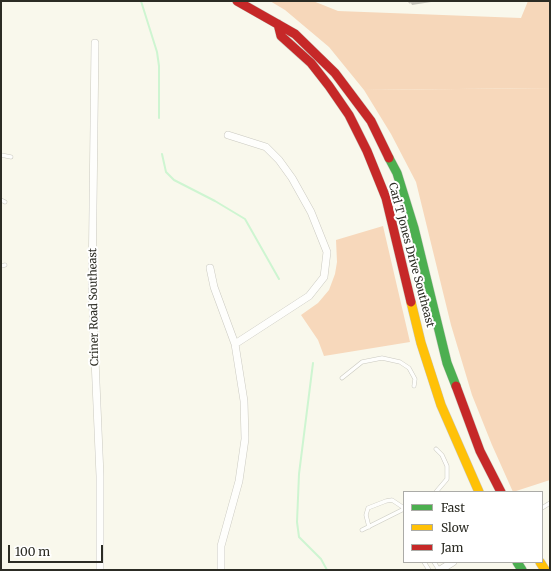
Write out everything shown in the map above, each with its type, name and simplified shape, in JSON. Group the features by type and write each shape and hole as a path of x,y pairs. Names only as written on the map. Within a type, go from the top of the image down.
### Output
{"main road":[{"path":"237,1 278,24"},
{"name":"Carl T Jones Drive Southeast","path":"278,24 281,36 311,63 329,86 349,115 368,150 386,198 422,343 437,391 479,491"},
{"name":"Carl T Jones Drive Southeast","path":"278,24 295,34 335,73 371,122 397,173 414,228 447,363 480,452 500,491"}],"street":[{"name":"Criner Road Southeast","path":"95,43 92,289 100,476 100,570"},
{"path":"228,134 266,147 279,160 292,178 311,212 326,252 324,277 310,296 235,344"},
{"path":"210,268 214,287 235,344 244,401 245,439 239,481 221,546 221,570"},
{"path":"440,570 451,563"}],"lane":[{"path":"1,155 10,157"},
{"path":"342,378 362,362 382,358 400,362 409,368 415,379 414,386"},
{"path":"436,449 442,454 447,466 448,479 437,491"},
{"path":"362,530 369,527 403,509 392,500 368,508 366,515 369,527"}],"shaded area":[{"path":"270,1 313,1 338,11 521,18 528,1 550,1 550,88 364,90 329,47 285,10"},
{"path":"550,88 550,480 513,491 472,395 451,325 416,182 391,134 364,90"},
{"path":"383,226 410,342 324,356 318,340 301,315 318,303 329,290 335,274 337,262 336,240"}],"building":[{"path":"409,1 426,1 409,3"}],"waterway":[{"path":"141,1 157,52 159,66 159,118"},
{"path":"162,154 166,172 174,180 215,201 245,219 279,279"},
{"path":"313,363 299,474 297,522 299,537 321,559 327,570"}],"traffic: fast":[{"path":"389,158 397,173 414,228 447,363 456,386"},
{"path":"518,563 522,570"}],"traffic: slow":[{"path":"411,302 421,343 441,405 479,491"},
{"path":"541,563 545,570"}],"traffic: jam":[{"path":"237,1 295,34 335,73 371,121 389,158"},
{"path":"278,24 281,36 311,63 329,86 349,115 367,151 386,198 411,302"},
{"path":"456,386 480,451 500,491"}]}
